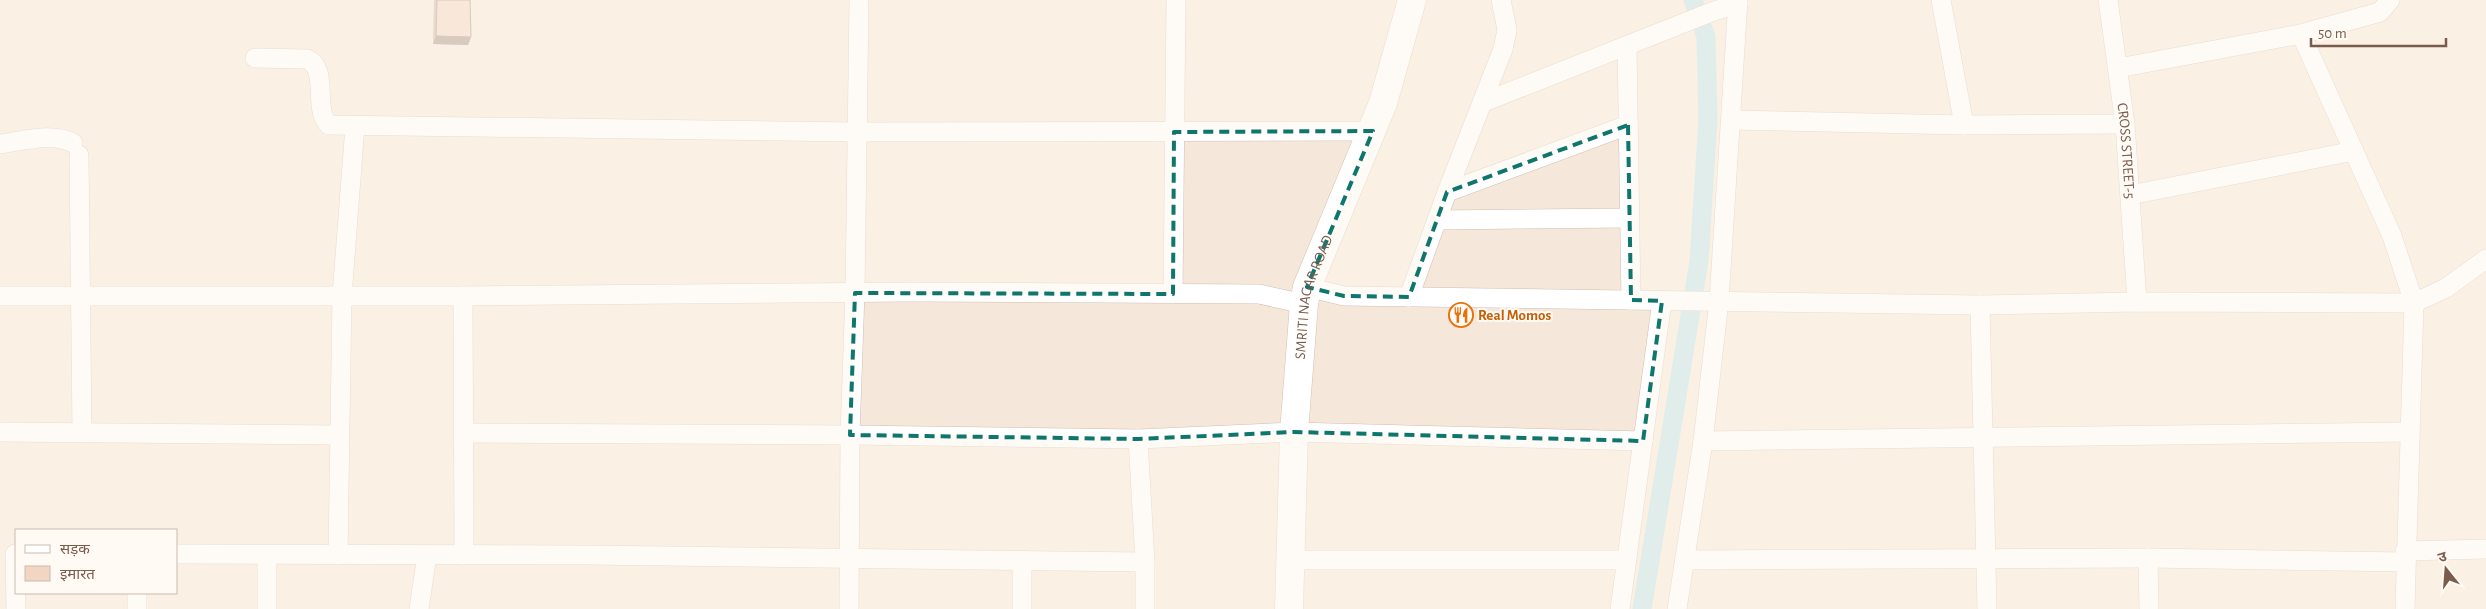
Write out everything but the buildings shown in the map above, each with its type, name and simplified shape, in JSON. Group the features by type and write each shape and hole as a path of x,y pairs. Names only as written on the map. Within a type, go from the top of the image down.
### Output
{"main road":[{"name":"SMRITI NAGAR ROAD","path":"1289,609 1294,432 1305,296 1373,132 1412,0"}],"street":[{"path":"849,609 850,435 855,293 859,0"},
{"path":"1173,294 1176,0"},
{"path":"1409,297 1447,192 1504,49 1507,30 1500,0"},
{"path":"1941,0 1964,125"},
{"name":"CROSS STREET-5","path":"2108,0 2125,124 2137,302"},
{"path":"2118,68 2301,34 2380,12 2390,0"},
{"path":"1484,102 1627,46 1712,6 1738,2 1720,301 1703,441 1677,609"},
{"path":"2301,34 2392,236 2414,304 2405,557 2405,609"},
{"path":"1627,46 1630,300"},
{"path":"255,58 307,59 312,61 318,71 324,120 329,125 857,132 1373,132"},
{"path":"1732,120 1964,125 2125,124"},
{"path":"1447,192 1628,125"},
{"path":"338,555 342,296 355,126"},
{"path":"0,144 65,138 76,149 82,296 82,433"},
{"path":"2130,195 2354,151"},
{"path":"1438,220 1629,218"},
{"path":"0,296 463,296 855,293 1259,294 1980,305 2137,302 2414,304 2446,288 2486,260"},
{"path":"463,296 464,555"},
{"path":"1620,609 1662,301"},
{"path":"1980,305 1987,609"},
{"path":"0,432 340,435"},
{"path":"464,433 1138,439 1294,432 1643,441"},
{"path":"1703,441 2409,432"},
{"path":"1138,439 1145,562 1145,609"},
{"path":"1685,560 2405,557 2486,549"},
{"path":"10,554 16,609"},
{"path":"178,554 849,557 1145,562"},
{"path":"267,555 267,609"},
{"path":"419,609 427,555"},
{"path":"2148,558 2149,609"},
{"path":"1022,560 1022,609"},
{"path":"1290,560 1627,560"},
{"path":"137,594 137,609"}],"highlighted area":[{"path":"1628,125 1631,300 1662,301 1643,441 1294,432 1138,439 850,435 855,293 1173,294 1174,132 1373,131 1307,287 1344,296 1409,297 1447,192"}],"shaded area":[{"path":"0,0 2486,0 2486,609 0,609"}],"waterway":[{"path":"1642,609 1699,261 1708,119 1706,37 1693,0"}],"place":[{"name":"Real Momos","path":"1461,315"}]}
